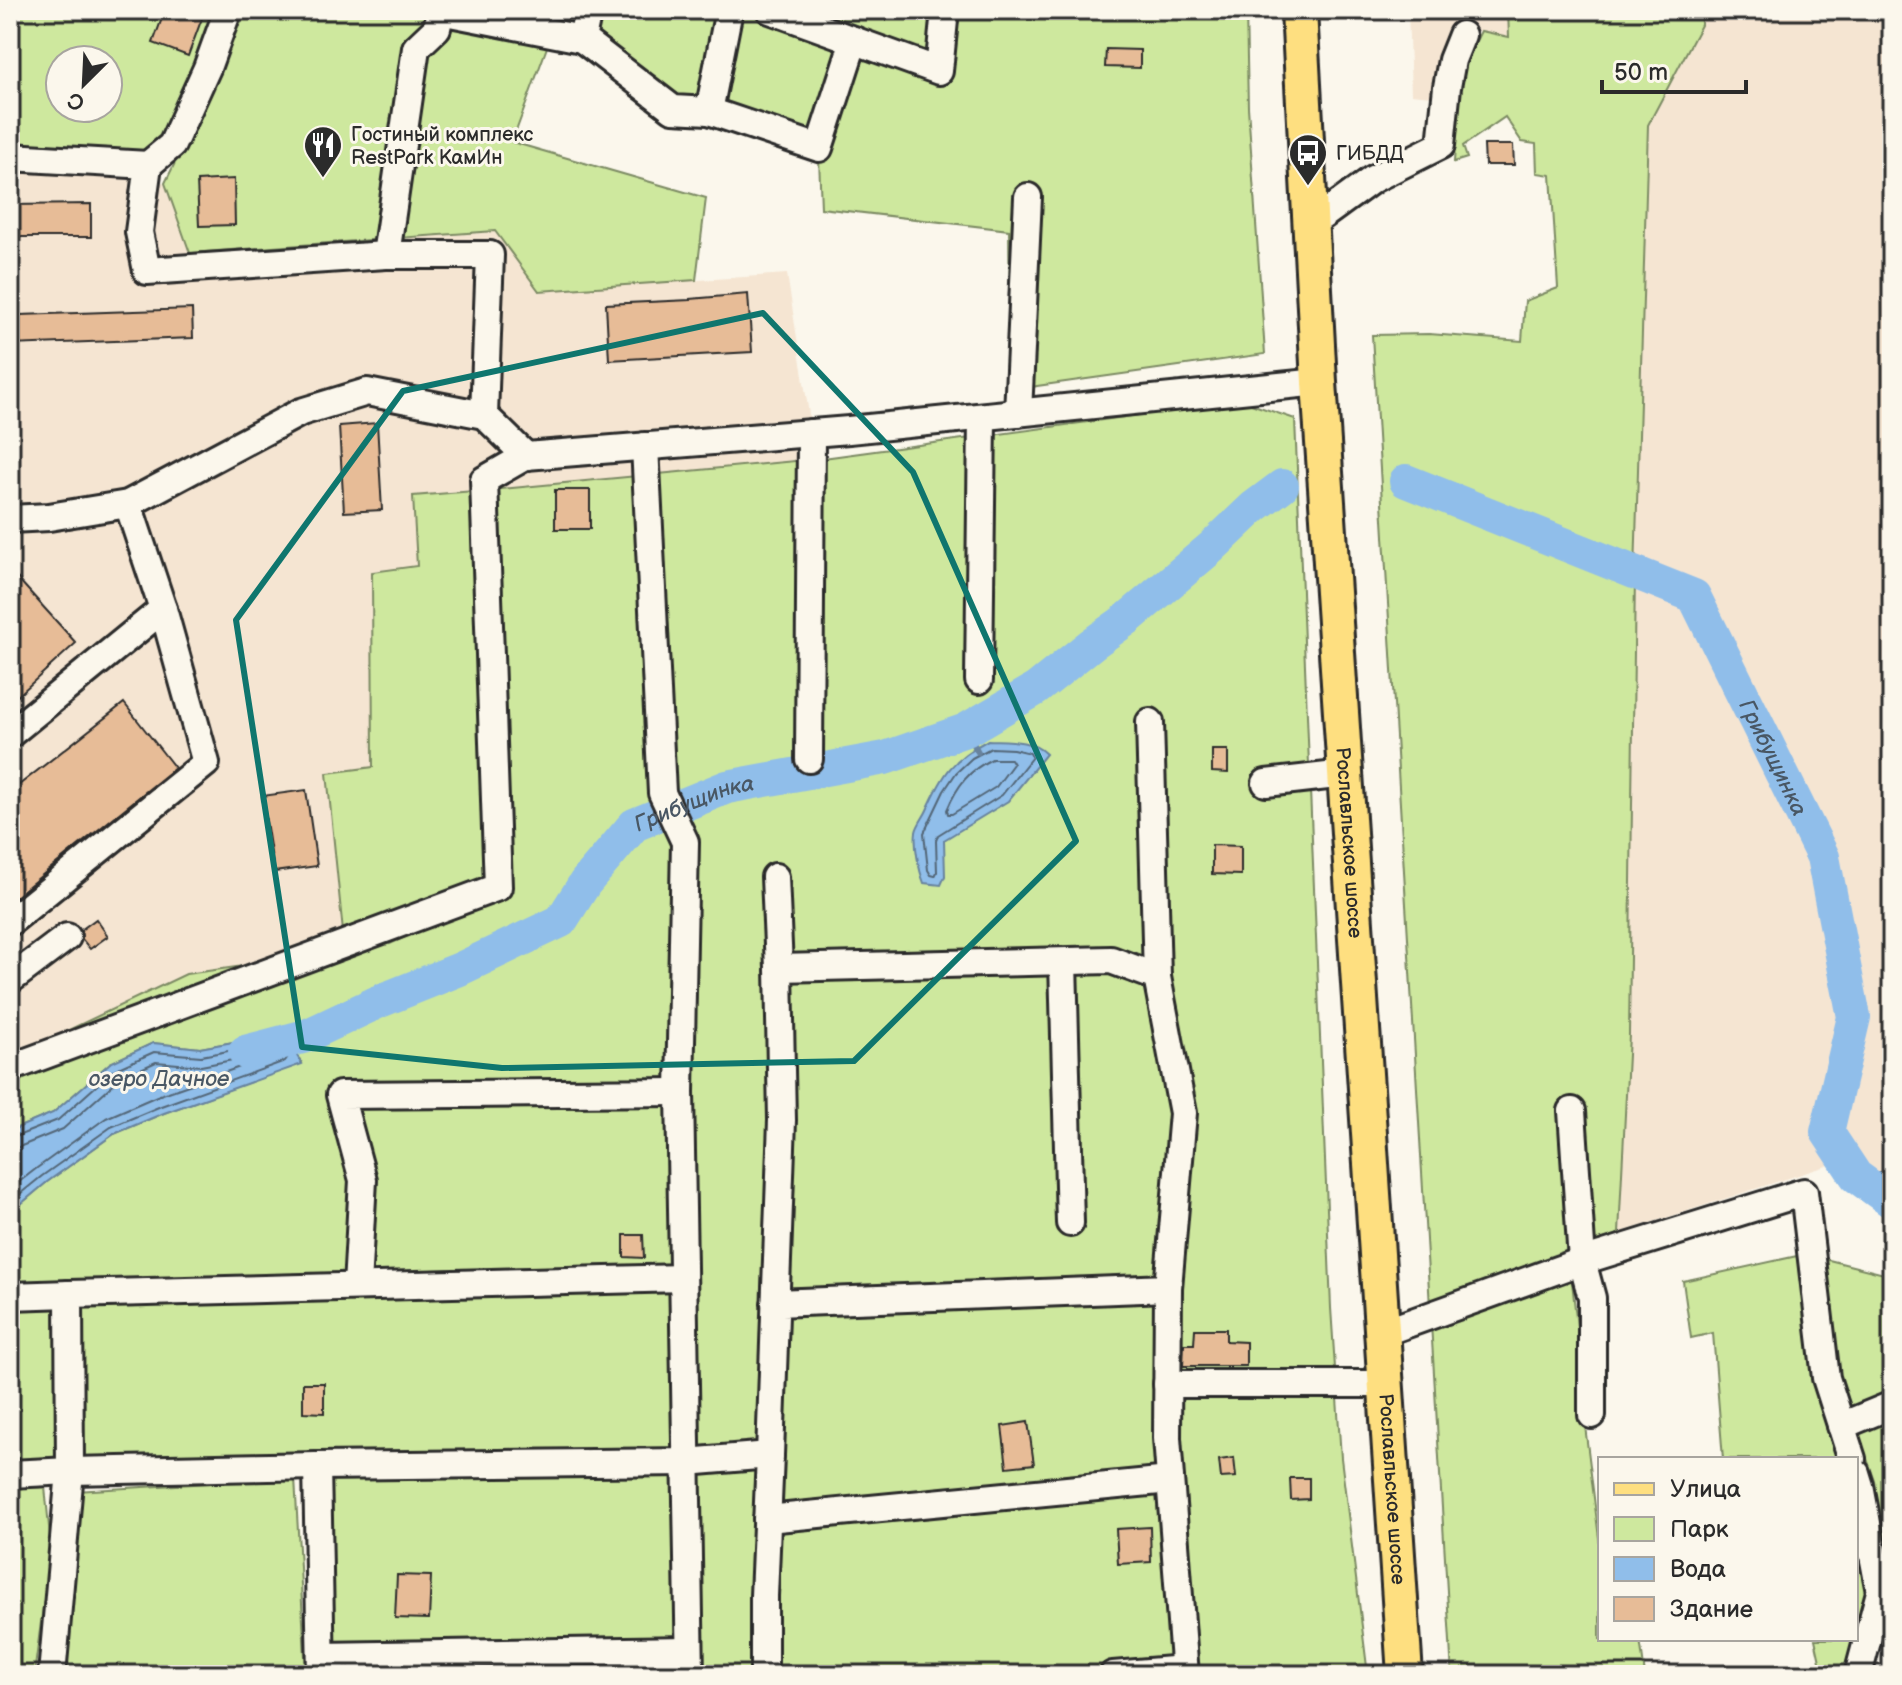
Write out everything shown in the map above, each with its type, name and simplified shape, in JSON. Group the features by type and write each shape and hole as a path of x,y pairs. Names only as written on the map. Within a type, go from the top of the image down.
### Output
{"main road":[{"name":"Рославльское шоссе","path":"1299,10 1319,382 1405,1675"}],"lane":[{"path":"228,10 207,68 172,145 148,165 139,232 147,271 386,255 490,255 484,415"},
{"path":"386,255 416,48 437,28 440,10 582,39 673,109 709,111 819,148 854,40"},
{"path":"582,39 588,10"},
{"path":"709,111 729,10"},
{"path":"770,10 939,71 945,10"},
{"path":"1310,225 1373,179 1441,145 1452,60 1462,35"},
{"path":"10,157 148,165"},
{"path":"1018,413 1028,197"},
{"path":"10,1068 498,887 484,480 526,456 811,433 1319,382"},
{"path":"10,519 49,517 128,504 301,412 367,392 484,415 526,456"},
{"path":"979,680 982,417"},
{"path":"809,759 811,433"},
{"path":"317,1466 321,1665 689,1662 680,1092 685,842 662,793 645,446"},
{"path":"10,922 206,763 163,609 128,504"},
{"path":"10,734 163,609"},
{"path":"1113,1675 1185,1672 1167,1438 1168,1288 1183,1113 1157,977 1150,722"},
{"path":"1266,783 1345,774"},
{"path":"764,1675 782,1120 775,877"},
{"path":"10,980 67,937"},
{"path":"779,968 1111,960 1157,977"},
{"path":"1063,962 1070,1223"},
{"path":"357,1286 363,1180 340,1095 680,1092"},
{"path":"1572,1111 1582,1261 1592,1298 1592,1415"},
{"path":"1382,1333 1582,1261 1804,1192 1826,1378 1851,1457"},
{"path":"10,1296 683,1278"},
{"path":"775,1303 1168,1288"},
{"path":"52,1675 70,1471 69,1294"},
{"path":"1167,1384 1385,1384"},
{"path":"1841,1426 1892,1405"},
{"path":"10,1474 317,1466 686,1462 770,1455"},
{"path":"767,1519 1170,1480"},
{"path":"1858,1480 1880,1592 1858,1675"}],"highlighted area":[{"path":"763,313 913,472 1076,841 854,1061 502,1068 302,1047 236,620 403,391"}],"shaded area":[{"path":"1408,10 1508,10 1509,37 1454,26 1442,97 1411,94"},
{"path":"1701,10 1892,10 1892,1192 1842,1161 1619,1233 1629,1035 1635,574 1648,125 1701,25"},
{"path":"10,151 78,158 165,183 190,253 495,231 540,291 787,274 816,459 491,490 417,566 373,572 373,767 328,773 345,952 10,1058"}],"green space":[{"path":"10,10 223,10 155,154 10,151"},
{"path":"246,10 1246,10 1248,107 1265,354 1037,386 1011,393 1009,230 821,208 819,158 672,114 572,42 550,39 512,142 706,198 696,280 539,291 495,231 190,253 165,183"},
{"path":"1508,10 1701,10 1701,25 1648,125 1635,574 1629,1035 1619,1233 1570,1263 1598,1530 1598,1641 1640,1641 1645,1675 1452,1675 1372,335 1429,334 1522,341 1525,301 1558,288 1551,175 1537,173 1536,144 1522,142 1505,117 1463,146 1467,158 1454,162 1460,72 1481,31 1509,37"},
{"path":"1242,401 1295,419 1331,1308 1341,1458 1368,1675 329,1675 332,1459 10,1474 10,1213 114,1134 302,1063 283,1033 200,1048 153,1043 110,1063 53,1113 10,1131 10,1058 186,974 345,952 327,773 373,767 372,572 417,566 413,496 474,491 492,884 386,936 390,944 508,891 491,490 816,459"},
{"path":"1797,1256 1812,1379 1837,1457 1723,1457 1713,1333 1691,1338 1683,1281"},
{"path":"1825,1259 1892,1276 1888,1395 1851,1406 1838,1377"},
{"path":"1892,1420 1892,1578 1886,1578 1875,1481 1858,1434"},
{"path":"295,1478 306,1675 53,1675 76,1491"},
{"path":"45,1487 51,1547 34,1675 10,1675 10,1488"},
{"path":"1858,1542 1868,1594 1858,1632"},
{"path":"1815,1641 1855,1641 1847,1674 1880,1670 1880,1675 1823,1675"}],"water":[{"path":"988,740 1026,743 1046,754 1008,801 944,840 945,876 941,885 924,883 916,851 918,827 950,769"},
{"name":"озеро Дачное","path":"283,1033 302,1064 114,1134 10,1213 10,1131 53,1113 110,1063 153,1043 200,1048"}],"building":[{"path":"165,10 205,10 188,56 153,43"},
{"path":"1106,49 1140,50 1140,68 1105,67"},
{"path":"1484,145 1513,145 1514,165 1485,165"},
{"path":"234,179 235,225 199,226 197,181"},
{"path":"91,204 91,237 10,237 10,205"},
{"path":"748,294 752,352 609,360 606,304"},
{"path":"192,309 193,338 10,345 10,320 20,320 20,315"},
{"path":"377,423 382,510 344,512 339,426"},
{"path":"555,490 590,490 590,529 555,529"},
{"path":"10,570 76,643 10,703"},
{"path":"124,703 175,768 10,901 10,792"},
{"path":"1212,750 1228,750 1228,773 1212,772"},
{"path":"306,790 317,866 274,872 262,796"},
{"path":"1212,845 1241,846 1241,875 1212,874"},
{"path":"96,919 108,936 90,949 82,939 81,930"},
{"path":"624,1235 643,1235 644,1258 624,1257"},
{"path":"1195,1329 1226,1329 1226,1341 1246,1342 1246,1366 1183,1366 1184,1344 1194,1344"},
{"path":"303,1383 324,1383 324,1413 303,1412"},
{"path":"1028,1422 1034,1464 1007,1467 1002,1426"},
{"path":"1234,1458 1236,1477 1221,1478 1219,1460"},
{"path":"1290,1478 1309,1478 1309,1499 1291,1500"},
{"path":"1150,1527 1151,1562 1118,1564 1116,1529"},
{"path":"397,1575 431,1576 429,1619 395,1618"}],"waterway":[{"name":"Грибущинка","path":"1406,481 1694,596 1823,857 1854,1017 1827,1132 1856,1176 1892,1202"},
{"name":"Грибущинка","path":"245,1052 306,1036 561,921 585,883 634,825 727,787 885,758 966,730 1036,689 1127,619 1282,486"},
{"path":"966,730 978,752"},
{"path":"1856,1176 1892,1173"}],"place":[{"name":"Гостиный комплекс RestPark КамИн","path":"323,179"},
{"name":"ГИБДД","path":"1308,187"}]}
